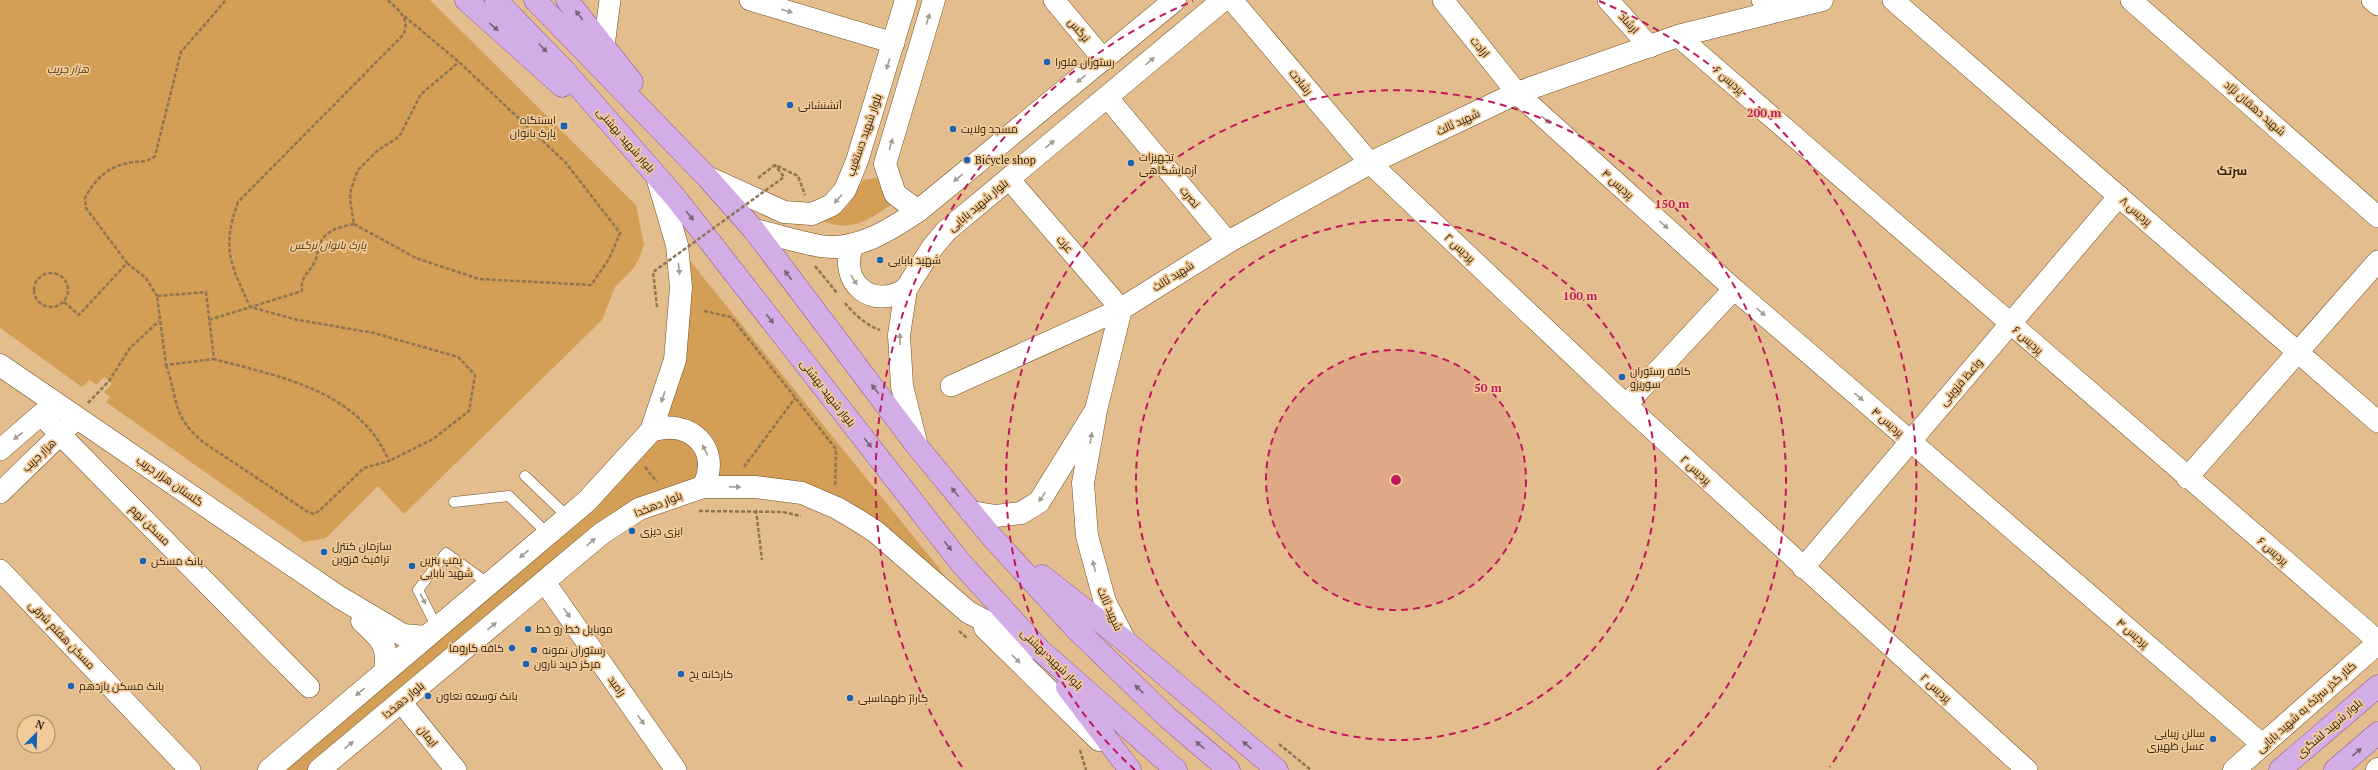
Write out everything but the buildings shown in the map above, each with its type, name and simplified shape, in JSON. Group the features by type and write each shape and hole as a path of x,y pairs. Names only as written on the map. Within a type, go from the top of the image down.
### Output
{"main road":[{"path":"466,0 630,146"},
{"name":"بلوار شهید بهشتی","path":"496,0 564,70 657,177 960,562 1038,649 1176,770"},
{"path":"534,0 596,50 754,230 917,446 990,536 1076,629 1167,717 1229,770"},
{"path":"567,0 596,50"},
{"name":"بلوار شهید دستغیب","path":"707,177 784,212 812,214 832,205 840,195 857,161 906,0"},
{"path":"918,211 895,194 885,164 934,0"},
{"path":"754,230 821,246 853,244 890,229 918,211 1104,60 1175,0"},
{"name":"بلوار شهید بابایی","path":"917,446 902,386 899,335 906,289 932,248 946,231 1223,0"},
{"name":"شهید ثالث","path":"1125,641 1105,602 1087,536 1083,483 1096,410 1121,309 1228,242 1370,163 1517,94 1678,36 1767,6 1822,0"},
{"path":"857,161 870,168 885,164"},
{"path":"652,432 675,360 681,287 677,245 657,177"},
{"path":"853,244 848,261 849,270 857,286 864,292 881,297 890,297 906,289"},
{"name":"گلستان هزار جریب","path":"0,364 48,408 76,417 339,597"},
{"name":"شهید ثالث","path":"971,512 996,516 1021,513 1039,502 1096,410"},
{"path":"269,770 587,501 652,432 660,428 674,427 691,433 700,440 706,451 709,465 703,487"},
{"name":"بلوار دهخدا","path":"319,770 601,534 639,509 703,487 788,490 802,493 837,508 876,532 962,620 1038,649"},
{"path":"990,536 1125,641 1277,770"},
{"path":"339,597 403,635 431,632"},
{"path":"339,597 383,641 387,656 385,672"},
{"path":"962,620 1129,770"},
{"name":"کنار گذر سرتک به شهید بابایی","path":"2234,770 2378,642"},
{"path":"1038,649 1129,770"},
{"name":"بلوار شهید لشگری","path":"2280,770 2378,686"},
{"path":"2335,770 2378,733"}],"street":[{"path":"596,50 610,0"},
{"path":"750,0 894,43"},
{"name":"نرگس","path":"1054,0 1104,60"},
{"name":"رشادت","path":"1232,0 1370,163"},
{"name":"ارادت","path":"1443,0 1517,94"},
{"name":"ارشاد","path":"1608,0 1650,46"},
{"name":"پردیس ۸","path":"1893,0 2378,422"},
{"name":"شهید دهقان نژاد","path":"2131,0 2378,217"},
{"path":"2372,0 2378,5"},
{"name":"پردیس ۶","path":"1678,36 2378,642"},
{"name":"پردیس ۴","path":"1517,94 1734,289 2263,745"},
{"name":"نصرت","path":"1107,97 1228,242"},
{"name":"پردیس ۲","path":"1370,163 1626,405 1803,568 2027,770"},
{"name":"عزت","path":"1009,179 1121,309"},
{"name":"واعظ قزوینی","path":"1803,568 1910,440 2119,196"},
{"path":"2187,478 2378,261"},
{"path":"1626,405 1734,289"},
{"name":"شهید ثالث","path":"950,386 1121,309"},
{"path":"0,450 48,408"},
{"name":"مسکن نهم","path":"48,408 60,434 309,687"},
{"name":"هزار جریب","path":"0,493 76,417"},
{"name":"مسکن هفتم شرقی","path":"0,570 190,770"},
{"name":"رامبد","path":"544,582 676,770"},
{"name":"ایمان","path":"400,702 456,770"}],"lane":[{"path":"525,476 568,517"},
{"path":"454,502 509,496 548,534"},
{"path":"431,632 418,590 446,553 489,584"}],"path":[{"path":"226,0 181,52 155,156 147,160 121,164 104,172 85,198 86,208 127,263 146,278 157,296 159,321 166,365 178,411 183,423 203,442 308,512 314,514 364,468 388,461 433,439 469,411 475,375 458,357 374,333 298,320 250,308"},
{"path":"208,320 302,291 302,281 315,261 318,247 324,237 337,228 354,224 416,258 480,279 591,285 609,260 620,233 566,163 459,62 404,16 388,0"},
{"path":"250,308 229,258 230,232 238,202 401,38 405,29 404,16"},
{"path":"354,224 350,194 358,170 378,150 399,137 421,94 459,62"},
{"path":"657,307 652,272 784,177 776,165"},
{"path":"64,302 79,315 127,263"},
{"path":"53,273 63,278 69,288 64,302 51,308 40,304 34,295 34,289 38,279 42,275 53,273"},
{"path":"157,296 206,292 208,320 214,359"},
{"path":"704,311 731,318 836,449 835,492"},
{"path":"76,417 109,381 130,348 159,321"},
{"path":"166,365 214,359 292,381 342,405 365,422 376,435 388,461"},
{"path":"741,471 795,398"},
{"path":"645,467 661,486"},
{"path":"755,505 758,518 762,560"},
{"path":"692,512 715,510 784,512 806,516"},
{"path":"962,620 973,644"},
{"path":"1075,744 1080,750 1086,770"}],"green space":[{"name":"پارک بانوان نرگس","path":"0,0 430,0 636,205 644,244 640,257 633,269 615,287 602,320 404,514 378,486 326,538 304,542 106,402 110,397 104,392 112,384 104,377 96,385 90,380 82,387 0,328"},
{"path":"878,178 894,203 868,219 852,225 843,226 822,221 848,206 863,180"},
{"path":"677,245 939,568 968,612 876,532 755,487 639,509 319,770 270,770 637,446 675,360"}],"place":[{"name":"رستوران فلورا","path":"1047,62"},
{"name":"آتشنشانی","path":"790,105"},
{"name":"ایستگاه پارک بانوان","path":"564,126"},
{"name":"مسجد ولایت","path":"953,129"},
{"name":"Bicycle shop","path":"967,160"},
{"name":"تجهیزات آزمایشگاهی","path":"1131,163"},
{"name":"شهید بابایی","path":"880,260"},
{"name":"کافه رستوران سوریزو","path":"1622,377"},
{"name":"ایزی دیزی","path":"632,531"},
{"name":"سازمان کنترل ترافیک قزوین","path":"324,552"},
{"name":"بانک مسکن","path":"143,561"},
{"name":"پمپ بنزین شهید بابایی","path":"412,566"},
{"name":"موبایل خط رو خط","path":"528,629"},
{"name":"کافه کاروما","path":"512,648"},
{"name":"رستوران نمونه","path":"534,650"},
{"name":"مرکز خرید نارون","path":"526,664"},
{"name":"کارخانه یخ","path":"681,674"},
{"name":"بانک مسکن یازدهم","path":"71,686"},
{"name":"بانک توسعه تعاون","path":"428,696"},
{"name":"گاراژ طهماسبی","path":"850,698"},
{"name":"سالن زیبایی عسل ظهیری","path":"2213,739"}],"district":[{"name":"سرتک","path":"2232,170"}]}
